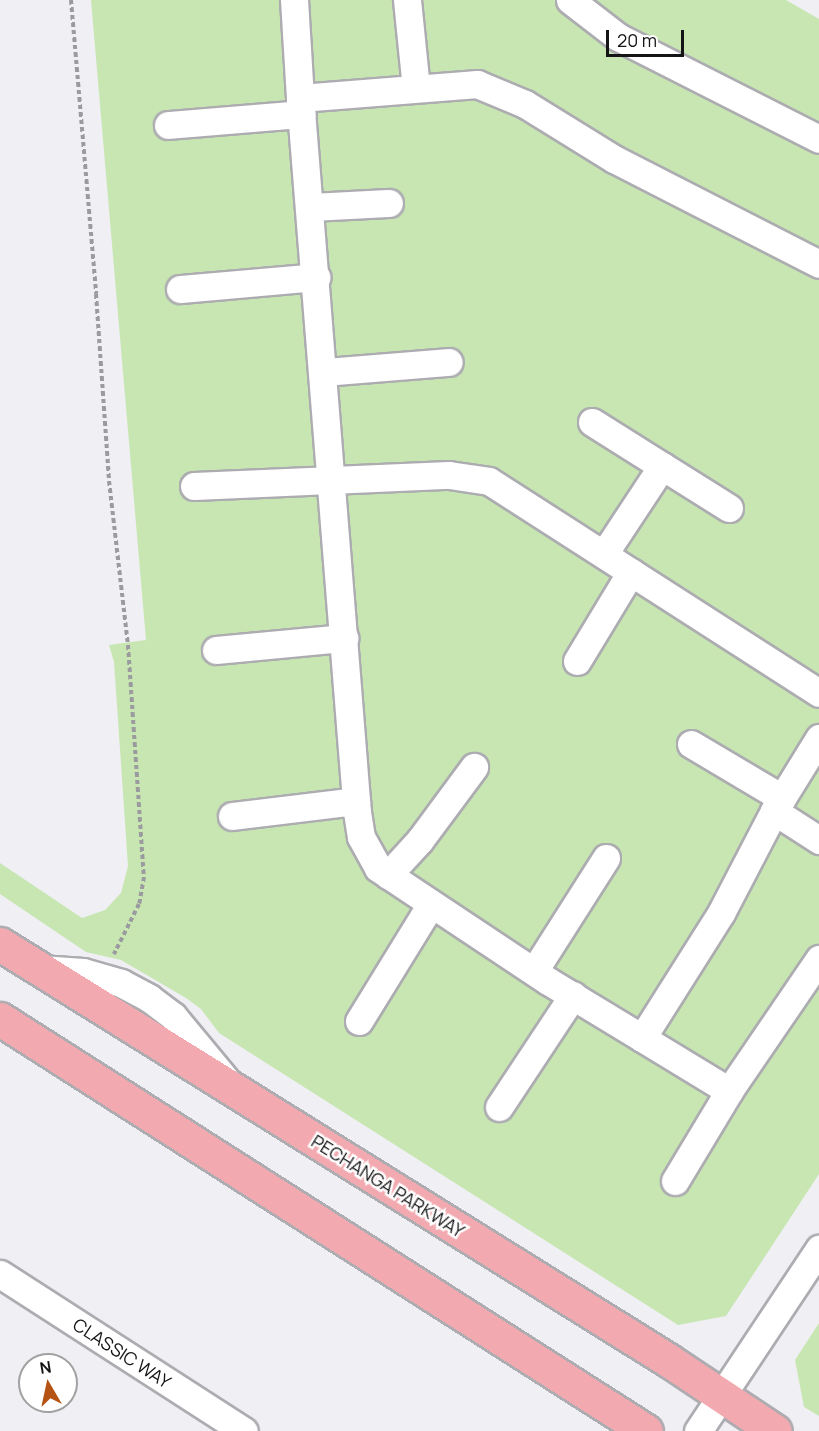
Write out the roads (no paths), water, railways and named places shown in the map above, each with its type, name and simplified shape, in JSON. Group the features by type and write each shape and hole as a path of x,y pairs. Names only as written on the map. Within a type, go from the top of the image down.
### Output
{"main road":[{"name":"PECHANGA PARKWAY","path":"0,944 722,1395 775,1431"},
{"path":"0,1019 646,1431"}],"street":[{"path":"294,0 356,801 361,837 378,868 388,875 534,971 729,1091"},
{"path":"407,0 416,88"},
{"path":"570,0 618,37 819,139"},
{"path":"168,125 416,88 477,84 525,104 614,159 819,264"},
{"path":"310,207 389,203"},
{"path":"180,289 316,277"},
{"path":"324,372 449,362"},
{"path":"592,422 729,508"},
{"path":"603,554 662,466"},
{"path":"194,486 449,475 489,481 819,693"},
{"path":"577,661 631,572"},
{"path":"216,650 344,638"},
{"path":"642,1038 721,913 778,804 819,738"},
{"path":"692,744 778,804 819,840"},
{"path":"388,875 420,840 474,767"},
{"path":"232,816 356,801"},
{"path":"534,971 606,858"},
{"path":"359,1021 431,904"},
{"path":"675,1181 729,1091 819,959"},
{"path":"499,1107 573,995"},
{"path":"698,1431 819,1249"},
{"name":"CLASSIC WAY","path":"0,1274 244,1431"}]}
